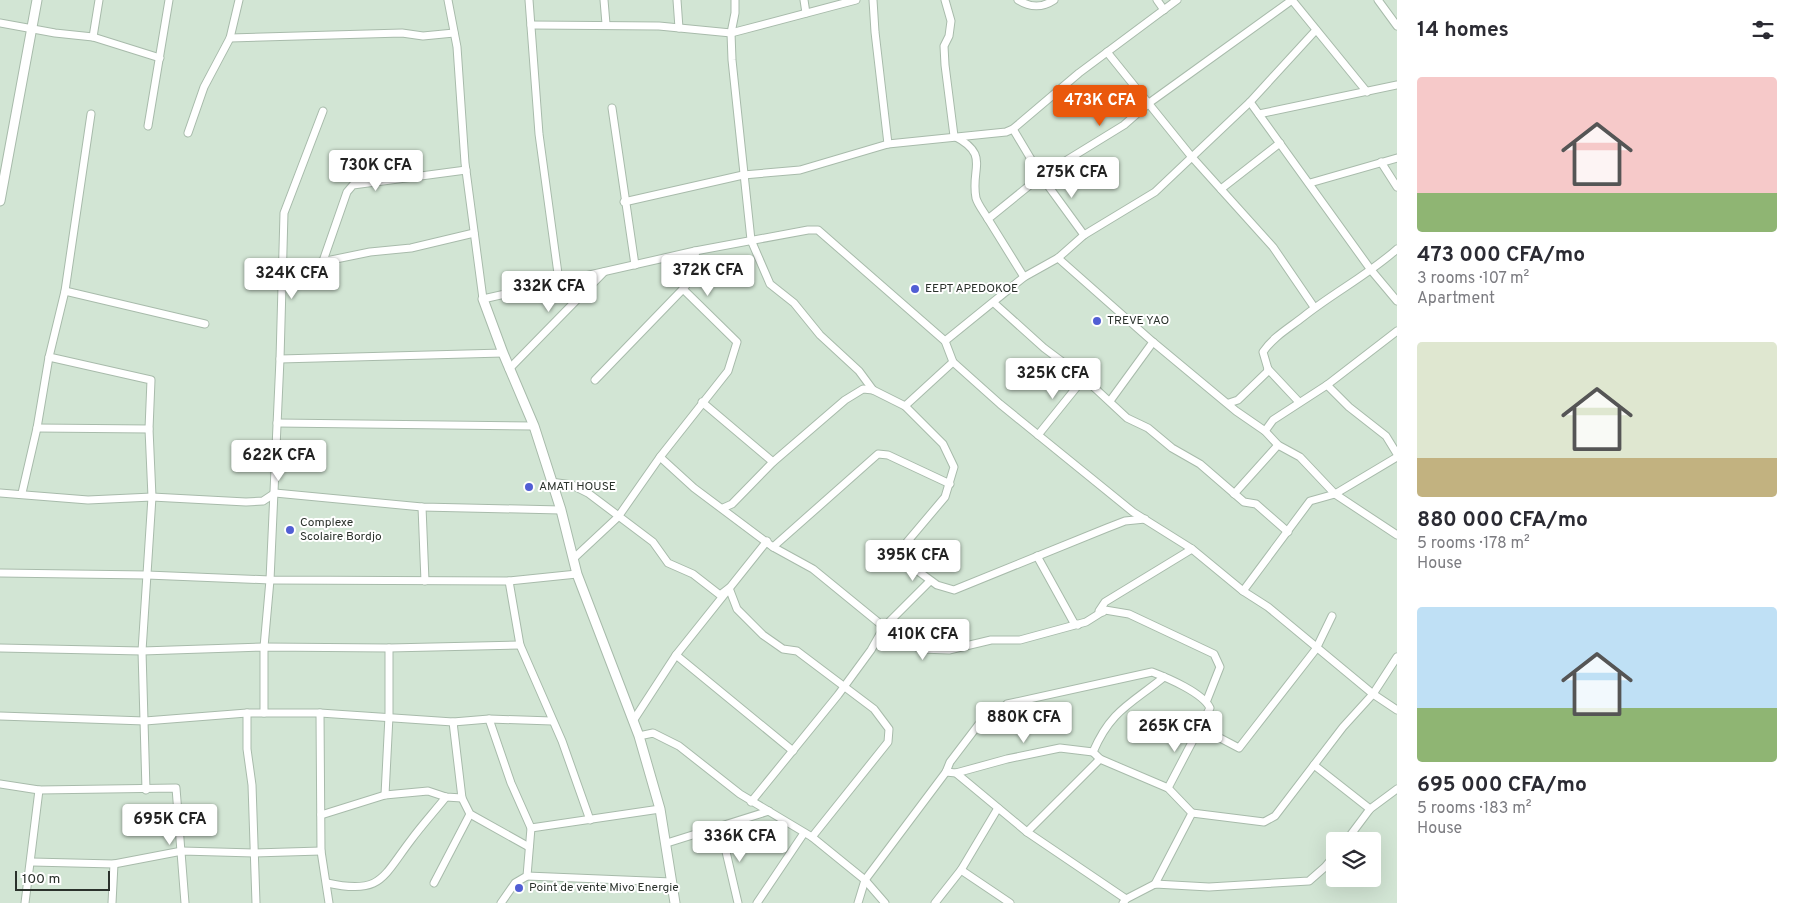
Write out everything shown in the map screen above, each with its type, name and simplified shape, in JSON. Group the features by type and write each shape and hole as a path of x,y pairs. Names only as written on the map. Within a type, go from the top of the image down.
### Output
{"street":[{"path":"0,201 37,0"},
{"path":"93,37 99,0"},
{"path":"148,126 169,0"},
{"path":"188,133 204,87 230,38 239,0"},
{"path":"448,0 459,69 466,170 483,299 502,353 534,426 561,510 577,574 639,736 660,809 667,843 675,903"},
{"path":"529,0 542,154 559,281"},
{"path":"604,0 606,24"},
{"path":"677,0 679,28"},
{"path":"735,0 735,13 731,33 735,103 751,240 770,284 794,303 820,335 859,371 873,390"},
{"path":"804,0 806,13"},
{"path":"531,25 606,24 731,33 856,0"},
{"path":"873,0 888,144"},
{"path":"945,0 950,21 949,36 944,46 945,65 954,136"},
{"path":"1018,0 1028,5 1041,6 1054,0"},
{"path":"1157,0 1164,10"},
{"path":"624,202 743,175 800,170 888,144 1006,132 1013,129 1048,98 1177,0"},
{"path":"988,219 1042,176 1124,125 1149,103 1292,0 1367,92"},
{"path":"1378,0 1397,26"},
{"path":"0,23 32,30 93,37 160,58"},
{"path":"944,341 994,303 1024,277 1058,258 1084,235 1155,192 1250,102 1316,30"},
{"path":"230,38 402,34 423,36 454,33"},
{"path":"1107,52 1191,156 1272,247 1314,307"},
{"path":"1259,114 1397,85"},
{"path":"1250,102 1310,183 1370,270 1397,301"},
{"path":"612,108 624,202 635,265"},
{"path":"264,713 264,647 275,493 285,205 323,111"},
{"path":"22,493 37,428 49,357 65,291 92,114"},
{"path":"1013,129 1042,176 1084,235"},
{"path":"954,136 967,142 976,154 978,162 976,197 1024,277"},
{"path":"1220,189 1280,143"},
{"path":"1310,183 1397,158"},
{"path":"1381,162 1397,187"},
{"path":"324,261 347,192 353,185 466,170"},
{"path":"483,299 695,251 818,230 944,341 953,362 1000,404 1145,519 1192,548 1243,591 1268,607 1316,649 1373,694 1397,710"},
{"path":"282,270 370,252 410,248 474,233"},
{"path":"1299,402 1268,369 1263,356 1265,350 1279,335 1314,307 1370,270 1397,249"},
{"path":"595,380 683,289 697,271 695,251"},
{"path":"1058,258 1153,342 1265,431 1278,445 1300,456 1335,494 1397,536"},
{"path":"509,369 604,272"},
{"path":"573,560 618,517 660,457 702,402 728,372 737,342 683,289"},
{"path":"65,291 205,324"},
{"path":"994,303 1044,348 1084,378 1127,418 1148,428 1172,448 1200,464 1244,502 1256,504 1288,532"},
{"path":"1265,431 1273,420 1327,385 1397,331"},
{"path":"1110,402 1153,342"},
{"path":"280,359 502,353"},
{"path":"49,357 151,380 152,497 142,651 146,790"},
{"path":"905,406 953,362"},
{"path":"1229,403 1238,400 1268,369"},
{"path":"1038,435 1084,378"},
{"path":"1243,591 1310,501 1335,494 1397,455 1386,436 1349,407 1327,385"},
{"path":"723,508 732,504 774,462 855,393 864,389 873,390 905,406 936,436 950,455 954,467 945,497 896,555 941,587 954,590 1125,521 1145,519"},
{"path":"702,402 774,462"},
{"path":"278,423 534,426"},
{"path":"37,428 150,429"},
{"path":"1234,494 1278,445"},
{"path":"773,547 878,454 888,455 950,484"},
{"path":"660,457 694,488 773,547 822,575 884,627 920,650 949,650 991,640 1020,640 1078,625 1097,617 1105,610"},
{"path":"551,482 572,486 588,493 653,542 668,563 693,574 720,595 729,588"},
{"path":"0,493 22,493 88,500 152,497 246,502 263,501 275,493 422,507 561,510"},
{"path":"422,507 425,581"},
{"path":"633,721 676,655 767,541"},
{"path":"1192,548 1105,602 1099,611 1101,613 1105,610 1130,614 1214,654 1220,667 1206,700"},
{"path":"1037,556 1062,604 1074,623 1078,625"},
{"path":"0,573 147,575 270,580 425,581 509,581 577,574"},
{"path":"509,581 520,645 590,820"},
{"path":"751,802 845,686 884,627 930,581"},
{"path":"729,588 736,610 763,635 783,650 797,651 845,686 882,718 889,729 890,738 812,837"},
{"path":"1201,728 1238,748 1316,649 1332,616"},
{"path":"0,648 142,651 264,647 389,648 520,645"},
{"path":"385,795 389,716 389,648"},
{"path":"676,655 793,751"},
{"path":"946,772 956,773 1007,759 1060,748 1094,752 1100,759 1168,788 1192,812 1264,822 1275,816 1314,765 1373,694 1397,657"},
{"path":"858,903 865,880 946,772 950,762 982,720 996,715 1007,704 1152,672 1164,676 1206,700 1210,708 1168,788"},
{"path":"1094,752 1102,732 1115,713 1164,676"},
{"path":"0,716 145,721 247,713 320,713 389,716 453,722 489,719 552,721"},
{"path":"247,713 246,749 252,785 256,903"},
{"path":"320,713 321,851 329,903"},
{"path":"489,719 511,783 531,828 527,876"},
{"path":"453,722 462,798 470,814 530,847"},
{"path":"639,736 653,733 667,739 751,802 770,811 812,837 865,880 886,903"},
{"path":"1027,832 1100,759"},
{"path":"1314,765 1370,810"},
{"path":"956,773 1027,832 1124,901 1155,884 1209,887 1309,881 1326,866"},
{"path":"0,784 40,790 146,790 176,788 185,903"},
{"path":"25,903 32,862 40,790"},
{"path":"321,815 385,795 428,791 446,797 462,798"},
{"path":"1353,832 1370,810 1396,792"},
{"path":"327,883 358,888 382,877 392,869 411,839 446,797"},
{"path":"935,903 961,870 998,808"},
{"path":"531,828 660,809"},
{"path":"667,843 770,811"},
{"path":"1155,884 1192,812"},
{"path":"434,883 470,814"},
{"path":"720,826 738,903"},
{"path":"757,903 804,833"},
{"path":"32,862 114,864 182,850 254,853 321,851"},
{"path":"112,903 114,864"},
{"path":"961,870 1010,903"},
{"path":"501,903 515,883 527,876 672,882"}],"place":[{"name":"EEPT APEDOKOE","path":"915,289"},
{"name":"TREVE YAO","path":"1097,321"},
{"name":"AMATI HOUSE","path":"529,487"},
{"name":"Complexe Scolaire Bordjo","path":"290,530"},
{"name":"Point de vente Mivo Energie","path":"519,888"}]}
